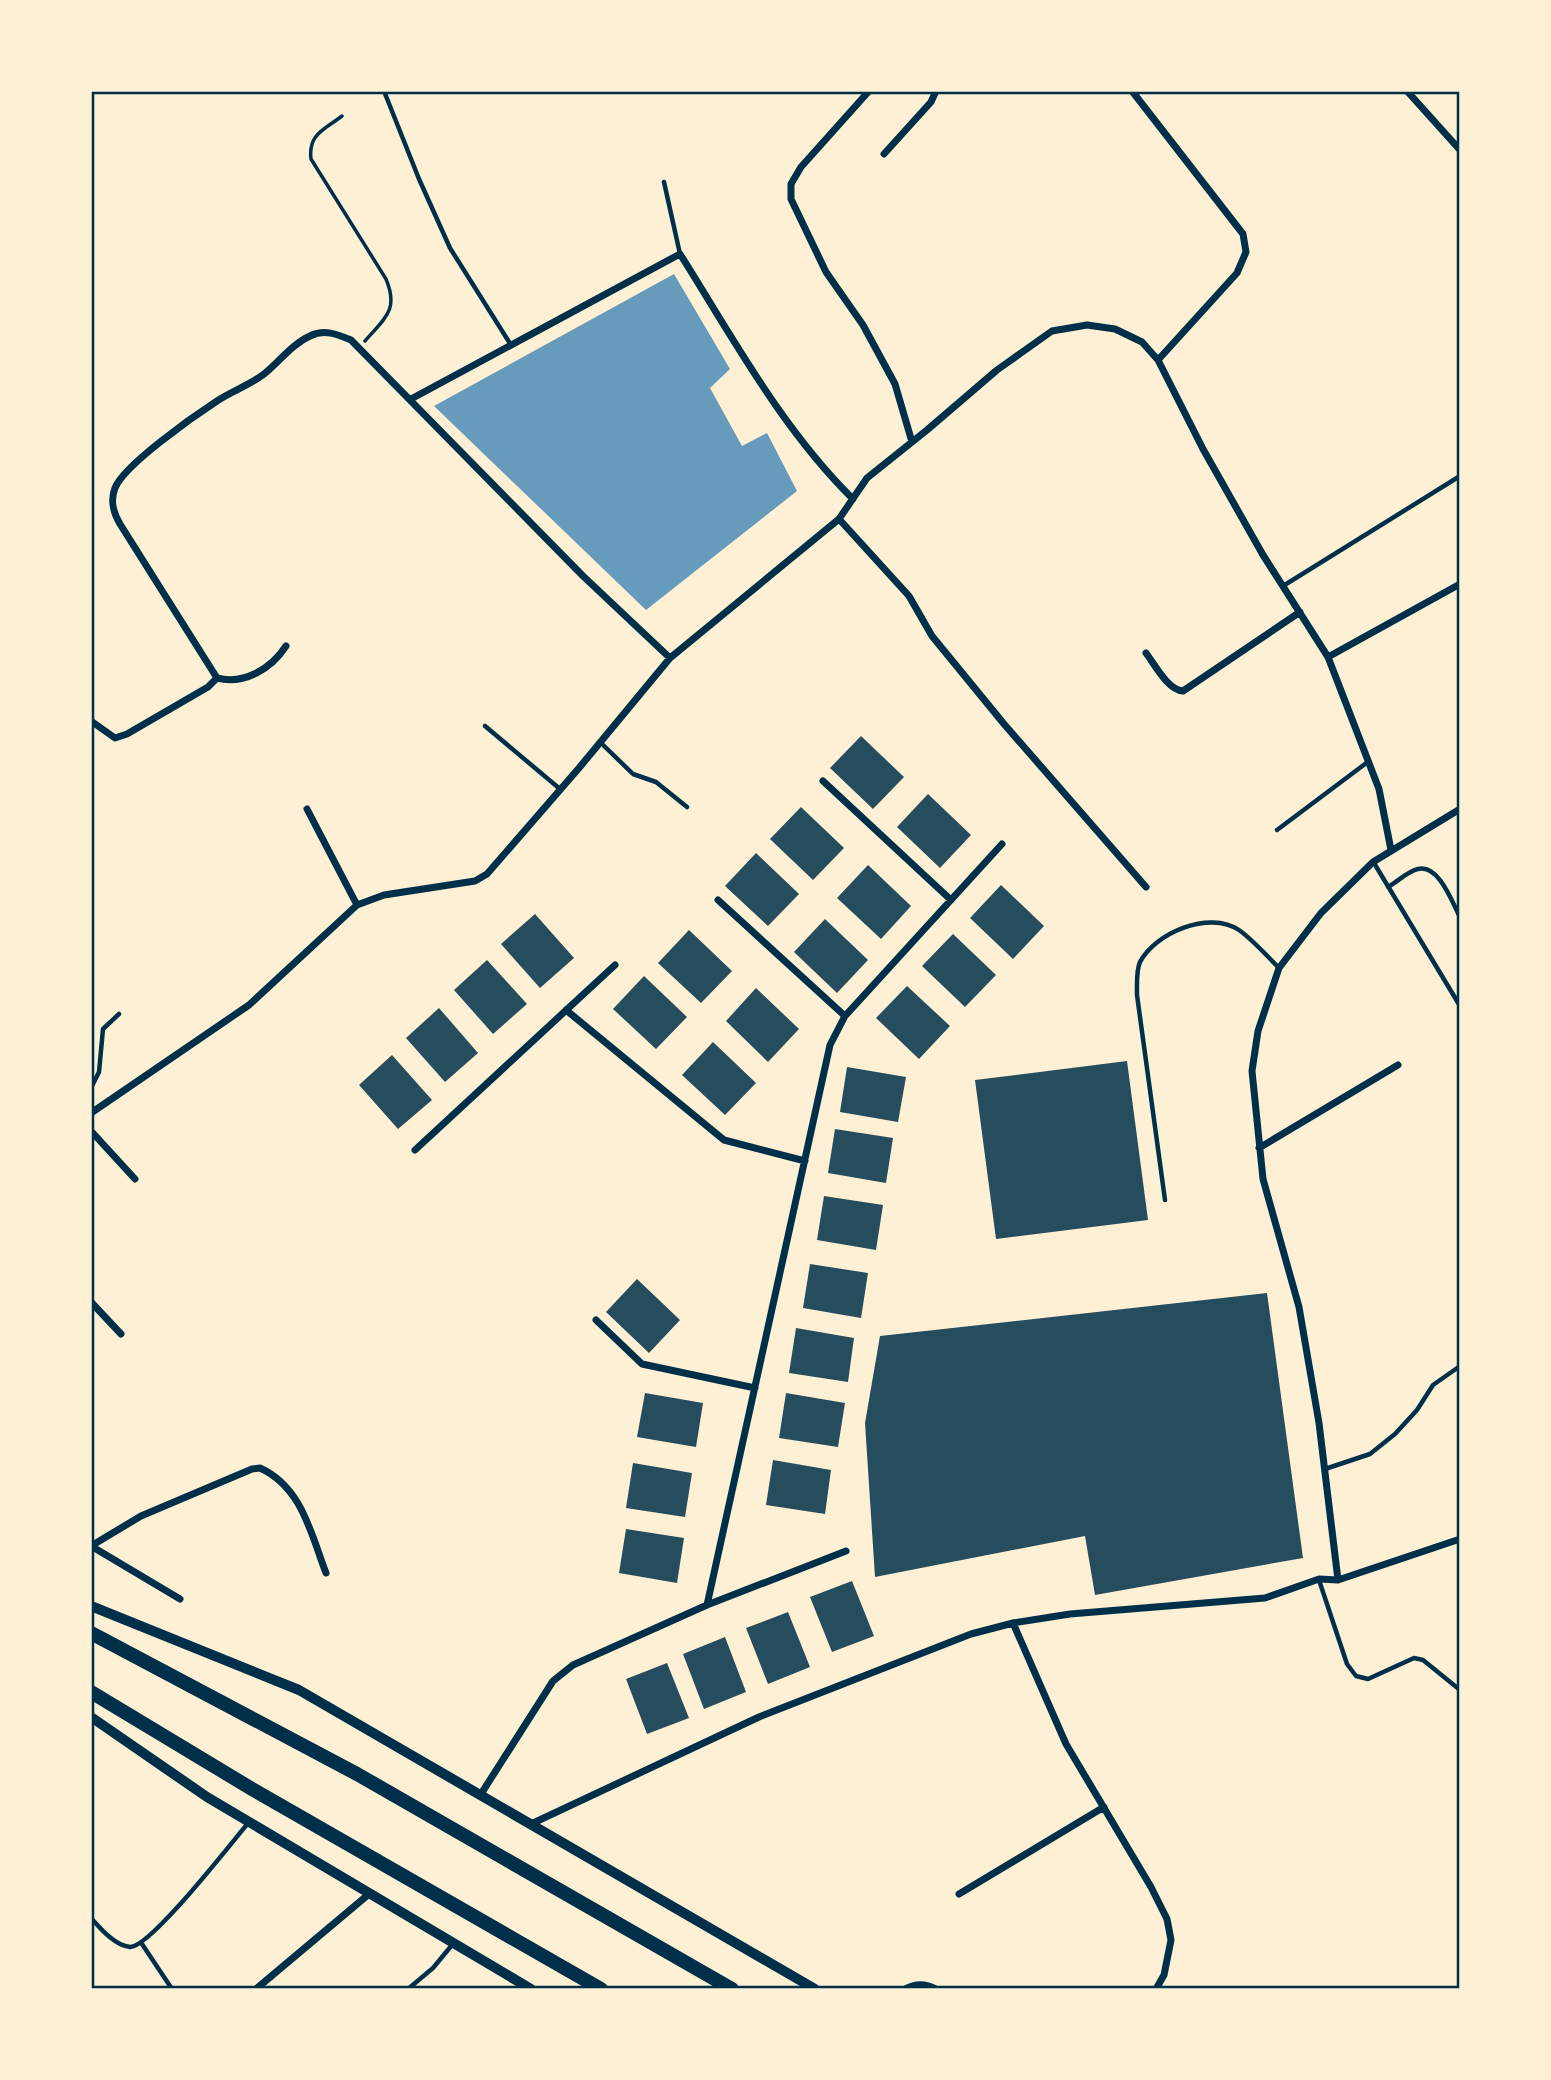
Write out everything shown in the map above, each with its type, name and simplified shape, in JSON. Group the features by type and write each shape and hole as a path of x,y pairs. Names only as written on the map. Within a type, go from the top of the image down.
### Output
{"highway":[{"path":"91,1633 357,1774 732,1989"},
{"path":"91,1692 252,1789 601,1989"}],"main road":[{"path":"91,1606 299,1690 815,1989"},
{"path":"91,1717 207,1797 531,1989"}],"street":[{"path":"869,91 801,167 791,184 791,199 826,272 863,325 895,384 912,442"},
{"path":"884,154 931,102 936,91"},
{"path":"1132,91 1243,234 1247,252 1237,273 1158,360"},
{"path":"1407,91 1460,150"},
{"path":"411,399 680,254 783,415 823,470 853,499"},
{"path":"91,1113 249,1005 357,905 384,895 475,881 487,874 670,658 839,519 867,478 997,370 1052,331 1087,326 1115,329 1142,342 1158,360 1203,449 1328,657 1379,789 1391,850"},
{"path":"286,646 276,660 249,677 230,681 216,678 114,514 113,497 116,485 125,474 162,443 218,400 262,375 295,346 310,336 324,332 351,340 573,567 670,658"},
{"path":"839,519 909,596 932,636 1004,724 1146,887"},
{"path":"1328,657 1460,584"},
{"path":"1146,653 1171,686 1177,691 1184,691 1300,612"},
{"path":"91,720 115,738 127,734 208,687 216,678"},
{"path":"823,781 951,900"},
{"path":"307,809 357,905"},
{"path":"1338,1580 1319,1423 1299,1307 1263,1178 1252,1071 1258,1031 1279,968 1321,913 1373,862 1460,809"},
{"path":"707,1605 830,1045 845,1016 1002,844"},
{"path":"718,900 845,1016"},
{"path":"415,1150 615,965"},
{"path":"566,1010 724,1140 804,1161"},
{"path":"1259,1148 1398,1065"},
{"path":"91,1131 135,1179"},
{"path":"91,1302 121,1334"},
{"path":"596,1320 642,1364 755,1388"},
{"path":"180,1599 91,1546 141,1516 252,1469 260,1468 270,1472 285,1485 300,1506 313,1531 326,1573"},
{"path":"531,1824 759,1717 971,1634 1013,1623 1070,1614 1265,1598 1319,1579 1338,1580 1460,1539"},
{"path":"481,1794 553,1681 573,1665 707,1605 846,1551"},
{"path":"1013,1623 1066,1744 1167,1919 1171,1940 1164,1975 1156,1989"},
{"path":"960,1894 1104,1807"},
{"path":"256,1989 369,1894"},
{"path":"905,1989 912,1985 925,1984 936,1989"}],"lane":[{"path":"384,91 450,248 512,346"},
{"path":"664,182 680,254"},
{"path":"1283,586 1460,476"},
{"path":"485,726 560,789"},
{"path":"600,743 633,774 656,782 687,807"},
{"path":"1277,830 1368,761"},
{"path":"1373,862 1460,1006"},
{"path":"1388,887 1416,869 1428,869 1435,874 1460,917"},
{"path":"1165,1199 1137,995 1139,965 1150,946 1171,933 1206,921 1237,929 1279,968"},
{"path":"91,1088 99,1072 103,1029 119,1014"},
{"path":"1324,1470 1370,1454 1395,1434 1417,1410 1433,1385 1460,1366"},
{"path":"1319,1579 1347,1664 1356,1676 1368,1679 1414,1658 1423,1660 1460,1690"},
{"path":"91,1919 102,1931 120,1943 130,1947 142,1944 162,1925 250,1822"},
{"path":"142,1944 172,1989"},
{"path":"408,1989 433,1968 453,1944"}],"path":[{"path":"342,116 313,138 309,146 311,159 386,279 393,304 387,316 359,348"}],"water":[{"path":"674,274 730,369 710,388 742,446 767,433 797,491 646,610 434,406"}],"building":[{"path":"861,736 904,777 873,809 830,768"},
{"path":"928,794 971,835 940,868 897,827"},
{"path":"801,807 844,848 813,880 770,839"},
{"path":"756,853 799,894 768,926 725,886"},
{"path":"868,865 911,906 881,939 837,898"},
{"path":"1001,885 1044,926 1013,959 970,918"},
{"path":"535,914 574,958 540,988 501,944"},
{"path":"825,919 868,960 837,993 794,952"},
{"path":"689,930 732,971 701,1003 658,963"},
{"path":"953,934 996,975 965,1007 922,966"},
{"path":"487,960 527,1004 493,1034 454,990"},
{"path":"644,976 687,1017 656,1049 613,1009"},
{"path":"907,986 950,1026 919,1059 876,1018"},
{"path":"756,988 799,1029 768,1062 726,1021"},
{"path":"439,1008 478,1053 445,1082 406,1038"},
{"path":"713,1042 756,1083 725,1115 682,1075"},
{"path":"392,1055 432,1100 398,1129 359,1085"},
{"path":"1127,1061 1148,1220 996,1239 975,1080"},
{"path":"847,1067 906,1077 898,1122 840,1112"},
{"path":"835,1129 893,1138 886,1183 828,1173"},
{"path":"824,1196 883,1205 876,1250 817,1240"},
{"path":"810,1264 868,1273 861,1318 803,1308"},
{"path":"637,1279 680,1320 649,1353 606,1312"},
{"path":"1267,1293 1303,1558 1095,1595 1085,1536 875,1577 865,1423 880,1336"},
{"path":"796,1328 854,1338 848,1382 789,1373"},
{"path":"645,1393 703,1403 696,1447 637,1437"},
{"path":"786,1393 845,1403 838,1447 779,1438"},
{"path":"773,1460 831,1470 825,1514 766,1505"},
{"path":"633,1463 692,1473 685,1517 626,1508"},
{"path":"626,1529 684,1538 677,1583 619,1573"},
{"path":"852,1581 874,1636 832,1652 810,1597"},
{"path":"788,1612 810,1667 768,1684 746,1628"},
{"path":"725,1637 746,1692 704,1709 683,1654"},
{"path":"667,1663 689,1718 647,1734 626,1679"}]}
